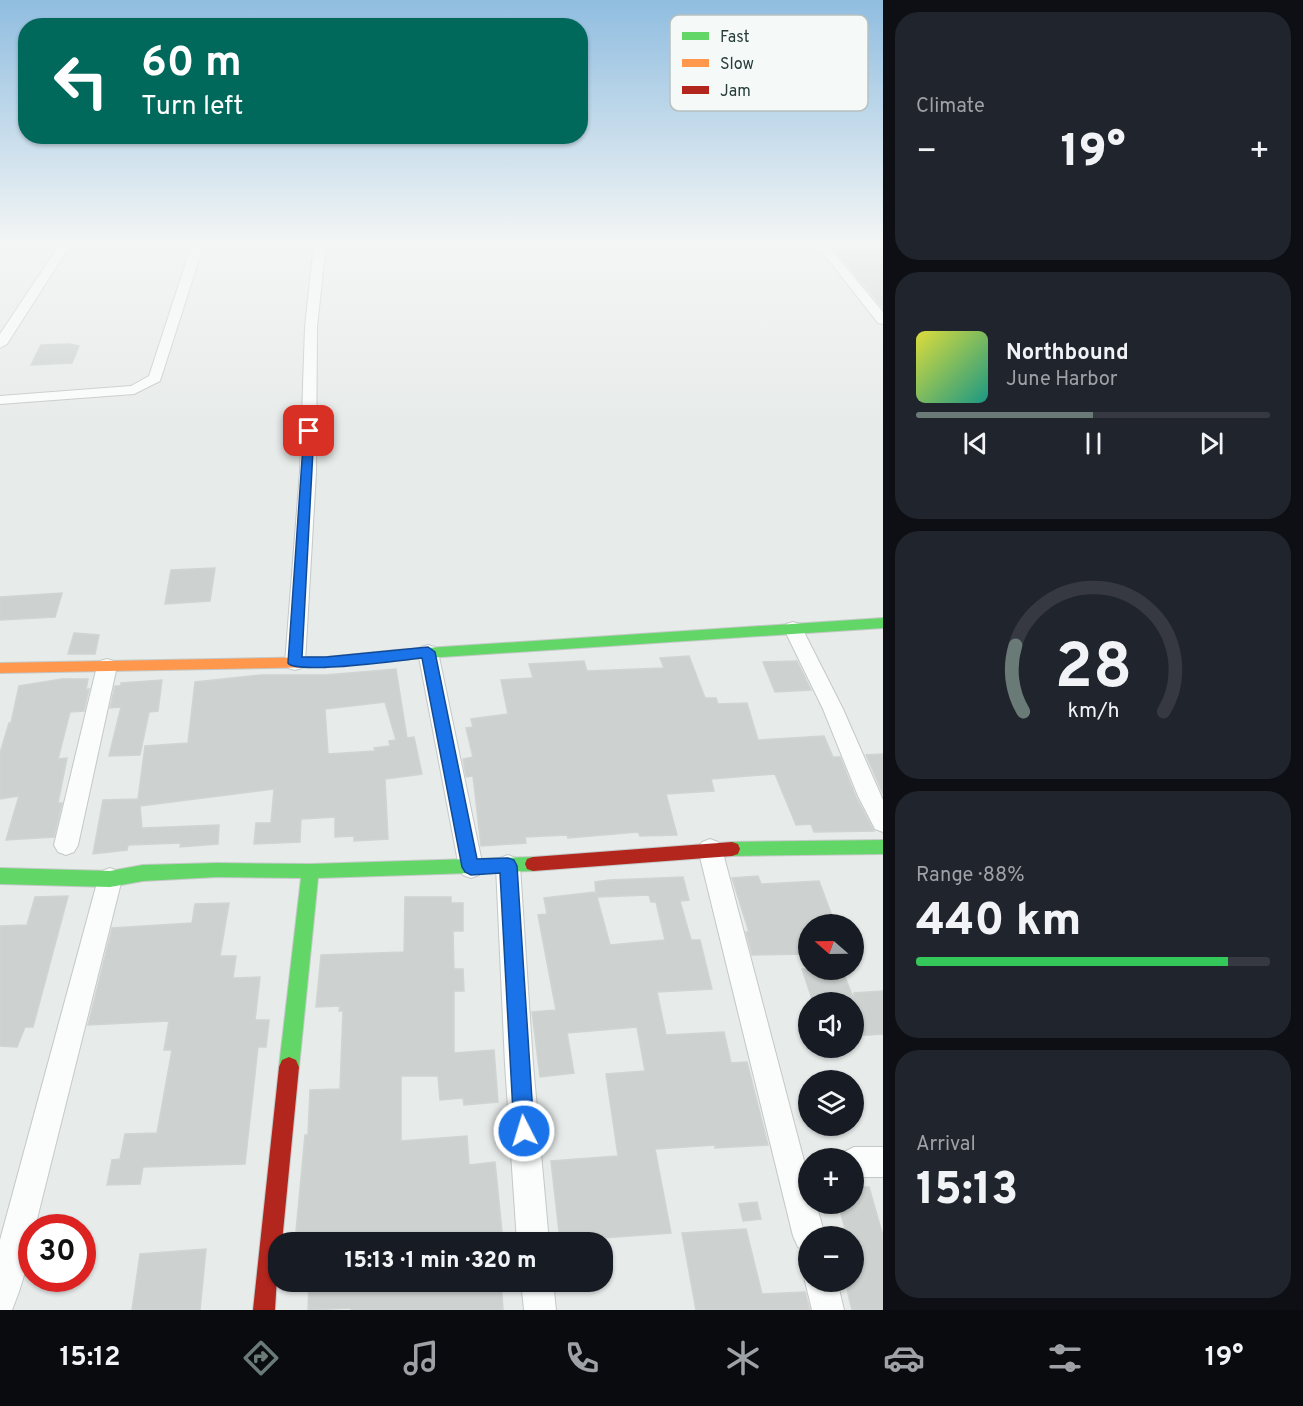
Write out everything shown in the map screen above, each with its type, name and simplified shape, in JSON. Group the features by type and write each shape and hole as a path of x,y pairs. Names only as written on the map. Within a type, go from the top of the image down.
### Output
{"street":[{"path":"0,344 25,305"},
{"path":"0,400 134,390 155,378 178,305"},
{"path":"295,663 308,472 313,305"},
{"path":"871,305 883,320"},
{"path":"0,668 326,662 428,652 883,623"},
{"path":"793,629 833,709 869,796 883,822"},
{"path":"428,652 471,867"},
{"path":"66,844 107,666"},
{"path":"0,876 110,879 143,873 185,871 310,871 508,866 710,849 883,847"},
{"path":"710,849 798,1155"},
{"path":"508,866 519,1064 532,1232"},
{"path":"264,1310 310,871"},
{"path":"0,1300 110,879"},
{"path":"864,1162 883,1162"},
{"path":"538,1292 540,1310"},
{"path":"824,1292 828,1310"}],"building":[{"path":"41,345 79,346 72,363 31,365"},
{"path":"215,568 210,601 165,604 171,570"},
{"path":"62,593 55,617 0,620 0,597"},
{"path":"74,633 99,635 95,654 68,654"},
{"path":"689,656 705,698 716,698 718,704 747,703 758,740 824,736 833,757 840,757 856,797 874,831 814,832 811,824 796,825 775,774 711,779 714,791 666,794 677,835 640,836 638,832 568,838 567,835 525,837 526,843 481,846 473,776 466,777 463,759 473,757 466,728 473,727 471,719 508,714 501,680 533,678 529,664 584,661 587,671 664,668 660,658"},
{"path":"797,661 811,690 775,692 763,662"},
{"path":"396,669 407,738 414,737 422,774 385,779 388,839 354,841 354,836 335,837 335,817 301,819 300,842 254,844 256,823 271,823 274,789 140,806 142,828 219,825 218,844 180,847 181,843 128,845 127,850 93,854 103,800 138,799 145,746 188,743 195,682 261,675 325,675","holes":["385,702 396,740 389,741 390,746 374,748 375,751 328,754 325,709"]},
{"path":"62,679 88,679 86,690 89,689 84,711 70,712 58,759 67,758 58,803 62,803 54,837 6,840 19,796 0,799 0,753 9,723 11,723 19,686"},
{"path":"162,680 158,711 149,712 140,755 109,756 121,707 110,708 115,686 121,686 121,683"},
{"path":"883,754 883,794 866,755"},
{"path":"758,876 761,884 819,881 831,914 798,914 798,954 752,955 746,932 749,932 732,878"},
{"path":"683,877 689,900 680,901 691,940 700,940 712,989 657,992 666,1035 724,1032 731,1063 747,1062 768,1145 715,1148 715,1145 655,1149 671,1233 613,1237 613,1232 559,1232 551,1161 618,1156 606,1074 645,1071 637,1027 567,1033 574,1073 540,1077 532,1012 556,1010 538,915 547,914 544,898 595,892 596,894 595,882","holes":["649,895 651,902 656,902 665,940 610,945 597,897"]},
{"path":"68,896 33,1027 25,1027 17,1047 0,1046 0,926 27,925 35,897"},
{"path":"405,897 451,897 451,903 463,903 463,931 453,931 454,969 463,969 464,991 454,991 454,1053 494,1050 498,1102 464,1105 463,1098 440,1100 438,1076 401,1076 401,1141 467,1136 469,1165 495,1162 502,1232 296,1232 305,1135 308,1135 310,1090 340,1089 343,1011 339,1011 340,1006 316,1007 321,955 404,952"},
{"path":"229,903 220,956 236,956 233,978 260,977 255,1020 269,1020 266,1047 258,1047 245,1164 143,1167 140,1184 107,1185 112,1160 120,1159 125,1134 157,1133 172,1050 164,1050 169,1021 88,1025 112,928 192,923 195,904"},
{"path":"806,980 846,980 851,992 810,992"},
{"path":"883,991 883,1034 864,1035 864,992"},
{"path":"864,1187 869,1187 883,1236 883,1310 852,1310 848,1292 864,1292 864,1226 844,1226 841,1214 864,1214"},
{"path":"757,1202 761,1219 743,1221 739,1204"},
{"path":"746,1229 762,1294 805,1292 810,1310 696,1310 682,1233"},
{"path":"206,1249 200,1310 132,1310 140,1254"},
{"path":"309,1292 502,1292 503,1310 351,1310 351,1308 308,1310"}],"traffic: fast":[{"path":"396,655 883,623"},
{"path":"732,849 883,847"},
{"path":"0,876 110,879 143,873 217,870 310,871 533,864"},
{"path":"289,1067 310,871"}],"traffic: slow":[{"path":"0,668 326,662 396,655"}],"traffic: jam":[{"path":"533,864 732,849"},
{"path":"264,1310 289,1067"}],"route":[{"path":"309,431 295,663 428,652 471,867 508,866 524,1131"}]}
